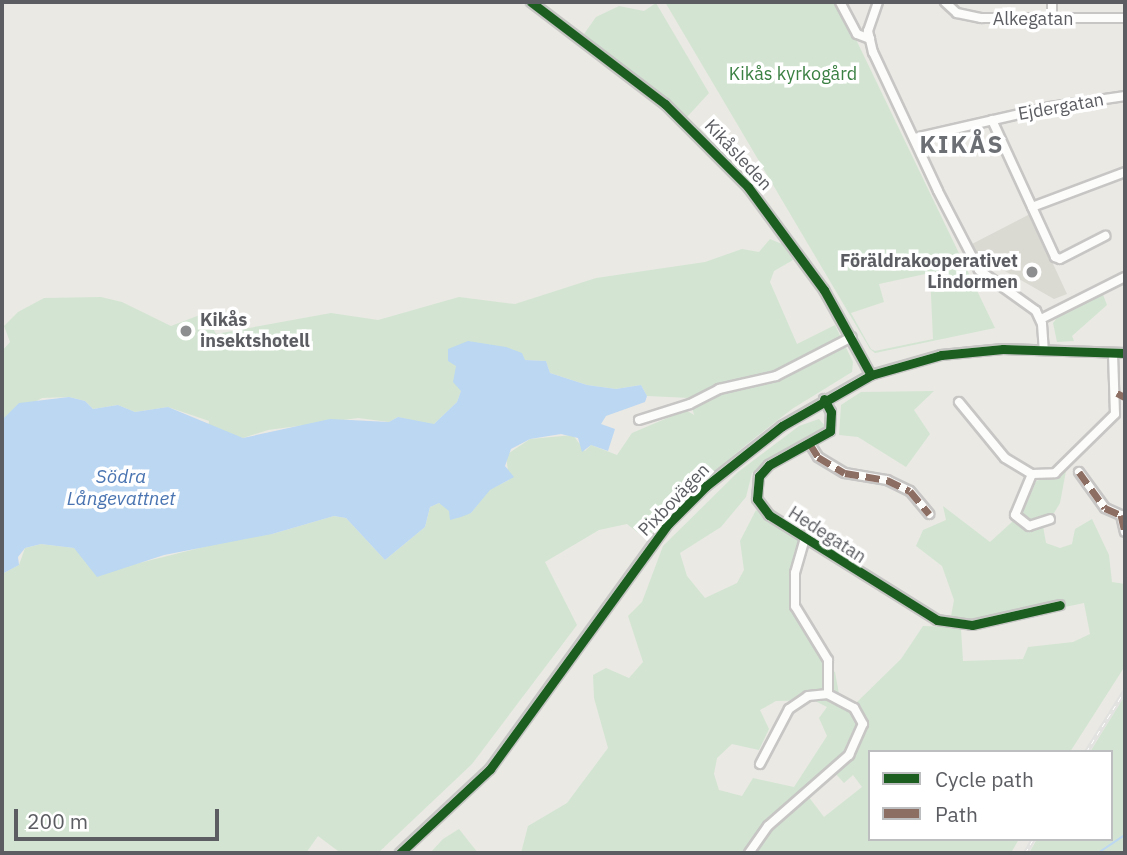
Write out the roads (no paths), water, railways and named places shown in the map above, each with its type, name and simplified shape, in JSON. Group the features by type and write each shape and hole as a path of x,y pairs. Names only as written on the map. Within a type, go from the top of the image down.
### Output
{"street":[{"name":"Kikåsleden","path":"531,2 665,104 728,165 787,236 852,337 871,374"},
{"path":"840,2 857,34 870,39"},
{"path":"878,2 871,16 870,39 975,265 1028,301 1041,319 1044,350"},
{"name":"Alkegatan","path":"945,2 966,17 1125,18"},
{"path":"1052,2 1052,19"},
{"name":"Ejdergatan","path":"915,138 992,120 1125,96"},
{"path":"992,120 1032,207 1060,259 1105,236"},
{"path":"1032,207 1125,172"},
{"path":"1041,319 1125,277"},
{"path":"639,420 690,404 719,389 768,379 852,337"},
{"name":"Pixbovägen","path":"400,853 490,769 623,581 676,515 730,466 824,399 871,374 941,355 1044,350 1125,353"},
{"path":"959,402 996,450 1032,474 1055,473 1111,422 1121,395 1113,353"},
{"name":"Hedegatan","path":"824,399 832,426 827,435 769,465 756,487 757,499 769,515 937,620 972,625 1060,605"},
{"path":"810,444 818,457 845,473 887,480 910,491 929,514"},
{"path":"1079,472 1105,508 1123,514 1125,532"},
{"path":"1032,474 1015,515 1029,526 1050,519"},
{"path":"805,539 796,573 795,606 828,660 828,694"},
{"path":"749,853 768,826 813,790 856,746 863,724 861,714 828,694 808,696 789,709 760,764"}],"water":[{"name":"Södra Långevattnet","path":"468,341 506,347 522,353 525,360 546,361 550,373 587,385 616,389 641,385 647,396 645,402 606,416 601,424 615,429 608,451 591,445 582,452 578,438 561,434 530,439 511,449 505,466 514,477 490,490 471,513 461,517 450,520 449,511 439,503 430,507 425,527 385,560 346,518 334,516 272,534 164,555 97,577 74,548 41,544 25,548 18,557 19,565 2,574 2,420 19,403 69,397 85,401 93,409 118,405 135,412 168,407 243,438 330,419 389,422 398,417 434,424 457,402 461,391 453,382 456,366 448,361 448,349"}],"waterway":[{"path":"1098,853 1125,835"}],"railway":[{"path":"1087,750 1125,690"},
{"path":"1025,853 1032,841"}],"place":[{"name":"Föräldrakooperativet Lindormen","path":"1032,272"},
{"name":"Kikås insektshotell","path":"186,331"}],"district":[{"name":"KIKÅS","path":"962,145"}],"park label":[{"name":"Kikås kyrkogård","path":"793,74"}]}
